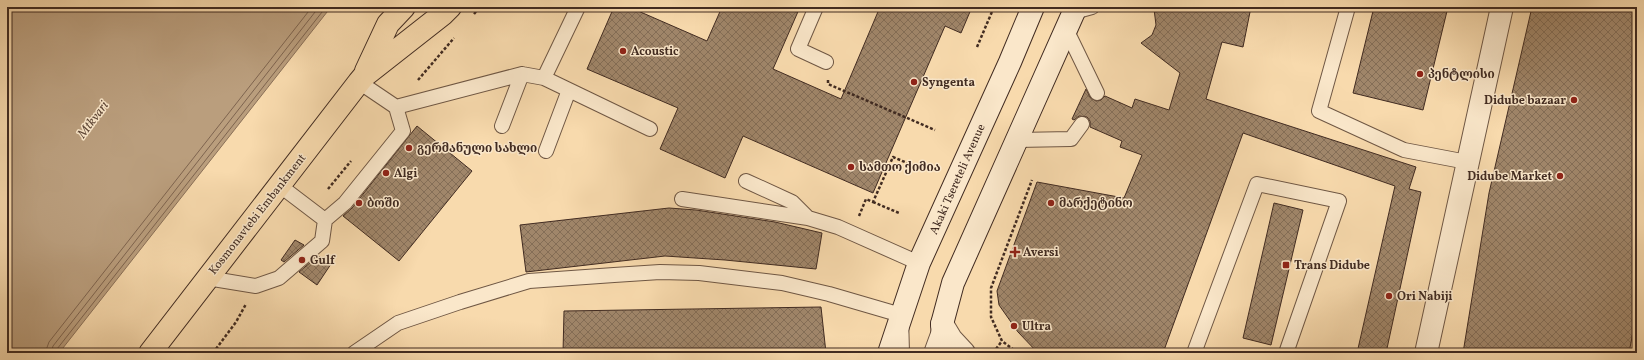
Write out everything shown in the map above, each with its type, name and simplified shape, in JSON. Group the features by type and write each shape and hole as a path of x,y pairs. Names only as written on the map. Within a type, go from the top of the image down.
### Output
{"main road":[{"name":"Kosmonavtebi Embankment","path":"150,353 361,79 394,16 404,7"},
{"name":"Kosmonavtebi Embankment","path":"361,79 444,14 450,7"},
{"name":"Akaki Tsereteli Avenue","path":"889,353 919,263 1010,62 1033,7"},
{"path":"1426,353 1502,7"},
{"path":"944,353 942,324 953,283 1017,140 1077,14"},
{"path":"942,324 951,339 964,353"}],"lane":[{"path":"544,78 578,7"},
{"path":"816,7 798,49 826,62"},
{"path":"1348,7 1318,111 1404,150 1467,162"},
{"path":"1077,14 1097,93"},
{"path":"396,107 522,74 544,78 650,129"},
{"path":"502,126 522,74"},
{"path":"207,278 256,286 279,278 322,241 325,220 345,203 403,132 396,107 361,79"},
{"path":"546,151 569,90"},
{"path":"1017,140 1071,139 1082,124"},
{"path":"746,181 792,202 808,218"},
{"path":"1194,353 1257,184 1339,201 1286,353"},
{"path":"279,185 325,220"},
{"path":"682,199 808,218 838,227 919,263"},
{"path":"354,353 371,347 398,323 529,281 660,272 699,273 782,283 813,290 901,315 902,353"},
{"path":"931,353 942,324"}],"path":[{"path":"977,48 994,7"},
{"path":"828,84 935,130"},
{"path":"873,202 893,157 919,168"},
{"path":"1018,353 1002,341 991,317 991,288 1032,180"},
{"path":"859,216 866,199 899,213"},
{"path":"213,353 236,322 256,286"},
{"path":"1633,353 1637,332"},
{"path":"993,353 1002,341"}],"water":[{"name":"Mtkvari","path":"7,7 331,7 59,353 7,353"}],"building":[{"path":"614,7 629,7 707,41 722,7 800,7 773,69 841,99 880,7 972,7 961,33 945,26 873,193 743,136 725,178 660,149 678,108 587,69"},
{"path":"1173,7 1251,7 1243,47 1222,42 1206,99 1416,167 1409,189 1421,192 1386,353 1357,353 1395,186 1243,133 1163,353 1038,353 1018,332 999,305 997,291 1037,182 1124,198 1142,155 1120,147 1122,141 1090,127 1090,121 1087,117 1079,116 1074,120 1072,119 1086,89 1090,97 1096,101 1101,100 1105,96 1132,108 1135,99 1169,110 1180,73 1141,43 1152,35 1156,25 1154,9"},
{"path":"1374,7 1448,7 1423,110 1353,93"},
{"name":"Didube Market","path":"1532,7 1637,7 1637,311 1629,353 1463,353 1489,193"},
{"path":"417,126 472,171 399,261 343,216 352,208"},
{"path":"1274,203 1303,210 1271,345 1243,338"},
{"path":"669,208 696,210 775,222 822,233 816,269 665,256 526,272 520,225"},
{"path":"295,240 304,245 284,262 281,260"},
{"path":"318,256 331,264 317,285 299,272"},
{"path":"821,307 826,353 563,353 564,311"}],"place":[{"name":"Acoustic","path":"623,51"},
{"name":"პენტლისი","path":"1420,74"},
{"name":"Syngenta","path":"914,82"},
{"name":"Didube bazaar","path":"1574,100"},
{"name":"გერმანული სახლი","path":"409,148"},
{"name":"სამთო ქიმია","path":"851,167"},
{"name":"Algi","path":"386,173"},
{"name":"Didube Market","path":"1560,176"},
{"name":"ბოში","path":"359,203"},
{"name":"მარქეტინო","path":"1051,203"},
{"name":"Aversi","path":"1015,252"},
{"name":"Gulf","path":"302,260"},
{"name":"Trans Didube","path":"1286,265"},
{"name":"Ori Nabiji","path":"1389,296"},
{"name":"Ultra","path":"1014,326"}]}
